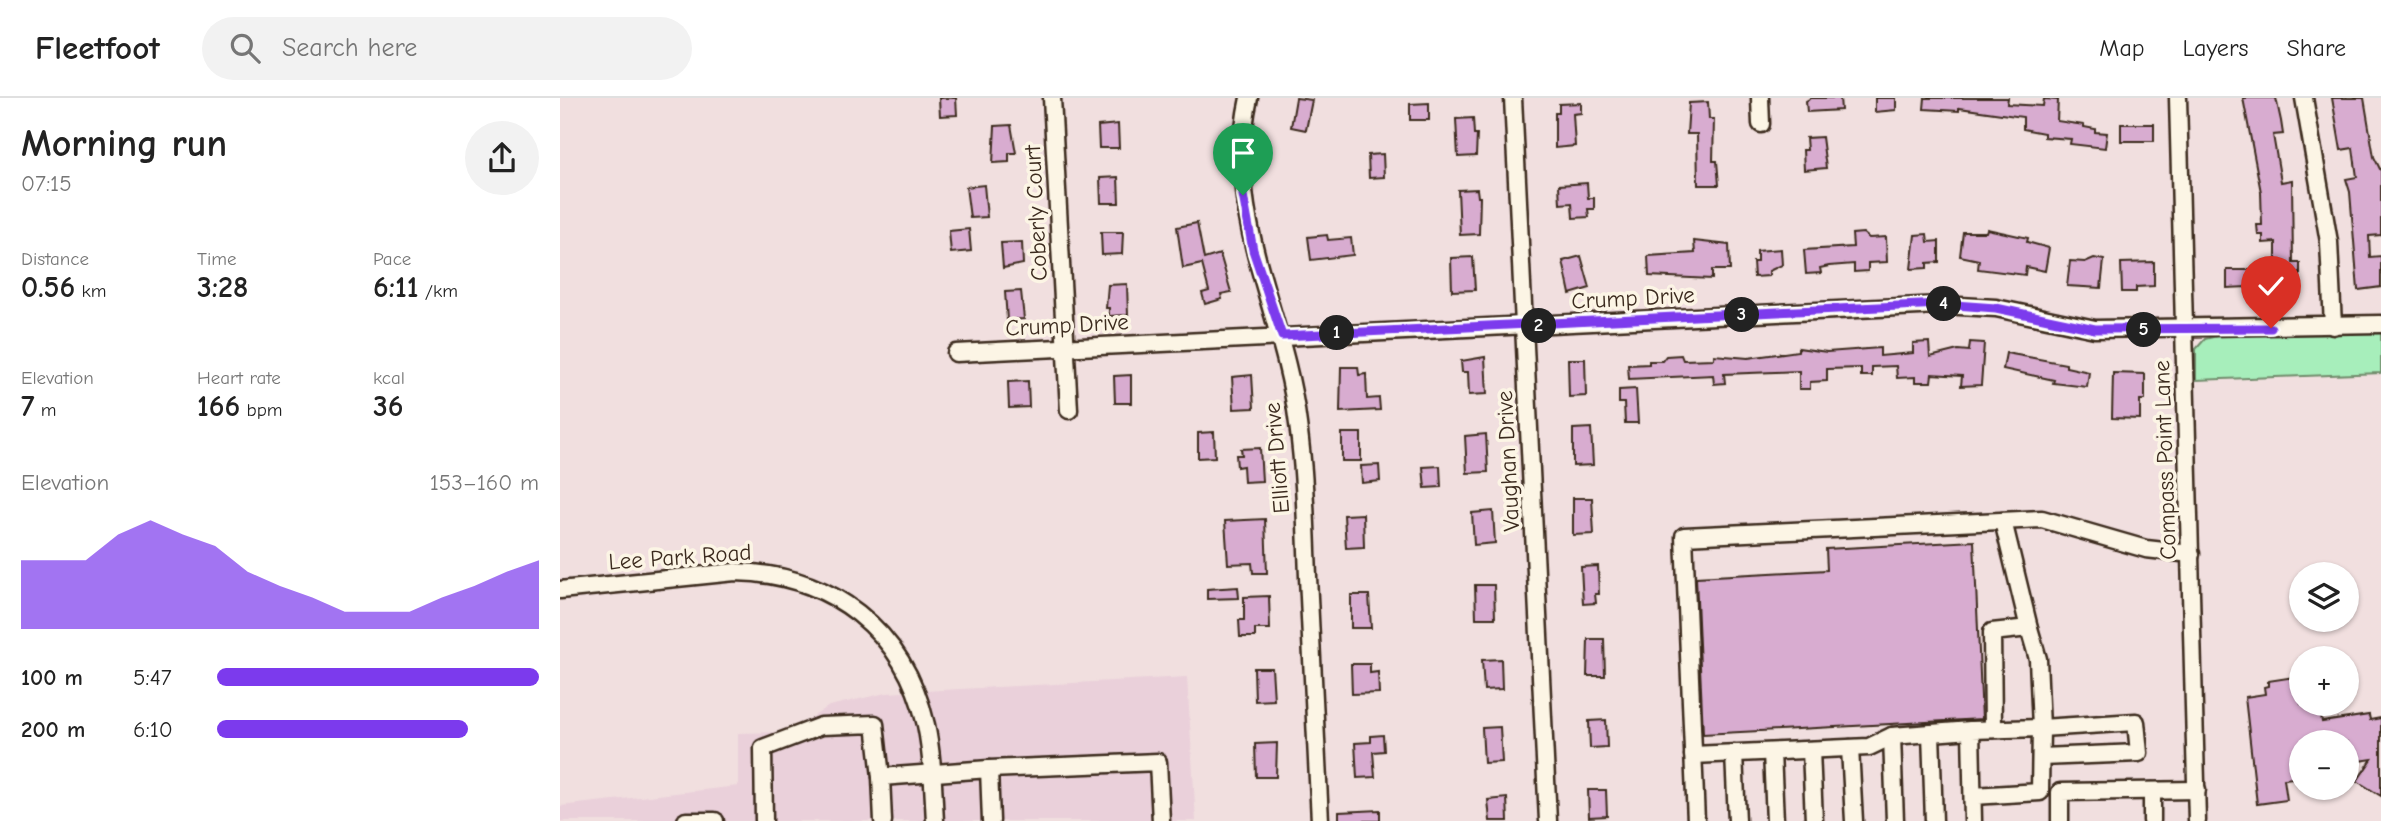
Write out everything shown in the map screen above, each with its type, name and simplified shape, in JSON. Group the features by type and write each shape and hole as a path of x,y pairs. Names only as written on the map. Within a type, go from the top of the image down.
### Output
{"street":[{"name":"Coberly Court","path":"1052,98 1069,410"},
{"name":"Elliott Drive","path":"1249,98 1242,139 1243,195 1253,250 1282,336 1294,390 1305,495 1320,821"},
{"name":"Vaughan Drive","path":"1513,98 1548,821"},
{"path":"1760,98 1761,124"},
{"name":"Compass Point Lane","path":"2178,98 2197,821"},
{"path":"2304,98 2329,242 2333,326"},
{"name":"Crump Drive","path":"957,352 1968,304 2095,329 2185,330 2381,324"},
{"path":"1696,821 1684,536 2042,519 2146,549 2190,554"},
{"path":"2003,521 2038,659 2040,792"},
{"name":"Lee Park Road","path":"560,590 735,572 782,576 814,586 866,619 899,660 918,698 925,724 935,821"},
{"path":"1993,729 1992,632 2029,628"},
{"path":"1693,755 1869,747 1892,736 2136,722 2139,753 2041,757"},
{"path":"764,821 763,748 821,726 876,724 883,821"},
{"path":"1971,730 1973,821"},
{"path":"1931,733 1934,821"},
{"path":"1892,736 1895,821"},
{"path":"1850,748 1854,821"},
{"path":"1811,750 1814,821"},
{"path":"1772,752 1775,821"},
{"path":"1734,754 1737,821"},
{"path":"881,776 1158,762 1161,821"},
{"path":"989,769 991,821"},
{"path":"1973,796 2040,792 2197,790"},
{"path":"2152,791 2152,821"},
{"path":"2060,792 2060,821"},
{"path":"686,821 715,821"}],"shaded area":[{"path":"1187,677 1196,821 560,821 560,806 738,786 738,733 790,732 829,706 886,693"}],"green space":[{"path":"2381,330 2381,373 2196,380 2196,349 2205,339 2217,336"}],"building":[{"path":"939,98 956,98 957,115 940,116"},
{"path":"1296,98 1312,100 1306,130 1291,127"},
{"path":"1811,98 1840,98 1841,110 1807,112 1806,101"},
{"path":"1875,98 1896,98 1896,110 1875,112"},
{"path":"1925,98 2008,98 2007,104 2043,106 2044,99 2058,100 2057,121 2084,125 2095,129 2095,132 2107,133 2105,148 2070,144 2071,139 2044,137 2044,133 2023,129 2023,117 1959,108 1959,111 1924,109"},
{"path":"2243,98 2276,98 2281,121 2283,134 2273,135 2281,182 2292,180 2293,263 2300,263 2300,285 2284,285 2284,297 2269,297 2269,293 2247,293 2247,287 2227,288 2227,270 2269,270 2269,264 2276,264 2276,242 2263,243 2263,235 2258,235 2257,225 2262,225 2261,192"},
{"path":"2332,98 2364,98 2374,157 2381,171 2381,235 2369,236 2370,257 2381,256 2381,287 2358,290 2350,192 2346,179 2357,177 2353,148 2341,150"},
{"path":"1708,102 1709,119 1714,119 1713,161 1717,161 1719,185 1698,185 1697,134 1687,134 1689,103"},
{"path":"1429,103 1429,120 1410,120 1410,104"},
{"path":"1581,103 1581,113 1573,114 1575,146 1555,148 1555,113 1559,113 1559,104"},
{"path":"1473,118 1474,134 1477,134 1476,156 1458,157 1456,119"},
{"path":"1118,124 1119,148 1099,148 1098,126"},
{"path":"2121,124 2154,124 2154,141 2121,141"},
{"path":"1011,125 1016,153 1009,153 1009,162 993,163 995,126"},
{"path":"1822,137 1826,168 1804,170 1803,150 1807,150 1806,138"},
{"path":"1383,154 1384,177 1369,178 1368,155"},
{"path":"1118,177 1119,203 1101,203 1100,178"},
{"path":"1587,183 1588,198 1594,198 1594,209 1588,209 1589,217 1573,218 1572,203 1560,204 1559,185"},
{"path":"984,185 987,217 970,218 966,187"},
{"path":"1477,189 1480,197 1479,234 1460,235 1458,190"},
{"path":"1197,223 1204,259 1220,254 1231,292 1221,294 1222,299 1205,304 1202,293 1209,291 1202,264 1183,268 1177,227"},
{"path":"969,229 971,251 951,253 949,231"},
{"path":"1987,229 2028,238 2027,242 2049,248 2045,271 2026,267 2025,275 1978,269 1979,260 1960,256 1963,232 1986,232"},
{"path":"1101,232 1123,232 1122,254 1102,255"},
{"path":"1863,233 1869,238 1886,237 1887,262 1868,263 1868,271 1854,272 1854,264 1829,266 1820,268 1821,273 1806,274 1804,250 1853,247 1852,234"},
{"path":"1927,234 1928,242 1939,241 1939,262 1927,263 1927,268 1911,269 1915,235"},
{"path":"1327,235 1328,240 1351,238 1353,255 1311,260 1308,237"},
{"path":"1694,241 1729,245 1730,270 1712,270 1712,279 1649,276 1648,256 1695,253"},
{"path":"1022,242 1023,264 1003,268 1001,243"},
{"path":"1781,249 1782,265 1769,271 1769,276 1754,277 1753,262 1757,262 1757,251"},
{"path":"1581,256 1590,288 1570,294 1563,261"},
{"path":"1473,257 1475,290 1452,291 1451,258"},
{"path":"2094,258 2104,260 2101,288 2067,286 2070,261 2085,262"},
{"path":"2154,262 2154,286 2136,287 2136,292 2122,292 2121,263"},
{"path":"1127,284 1128,315 1109,316 1109,308 1106,308 1108,285"},
{"path":"1021,291 1024,319 1007,320 1005,292"},
{"path":"1929,342 1930,357 1958,350 1969,351 1970,342 1984,343 1981,385 1961,386 1962,376 1932,374 1931,382 1915,382 1915,377 1897,378 1896,366 1872,367 1872,376 1861,376 1861,368 1827,369 1827,381 1810,382 1810,389 1799,389 1799,371 1724,374 1725,383 1714,384 1713,375 1629,379 1628,365 1662,361 1666,356 1681,355 1683,360 1714,359 1714,355 1748,358 1798,351 1798,348 1827,352 1880,348 1880,356 1913,353 1913,343"},
{"path":"2006,353 2066,364 2066,367 2089,372 2087,387 2053,383 2054,380 2003,369"},
{"path":"1485,357 1487,394 1469,395 1468,372 1462,372 1461,361"},
{"path":"1568,359 1585,359 1586,396 1569,397"},
{"path":"1341,367 1358,367 1359,375 1366,374 1367,399 1379,398 1380,410 1340,412"},
{"path":"2113,373 2145,374 2145,400 2140,400 2140,419 2112,418"},
{"path":"1131,375 1131,403 1115,403 1114,376"},
{"path":"1252,375 1254,408 1234,409 1232,377"},
{"path":"1028,381 1029,407 1009,408 1008,382"},
{"path":"1636,389 1638,423 1625,423 1624,403 1619,403 1619,390"},
{"path":"1591,428 1593,465 1573,466 1573,429"},
{"path":"1214,432 1215,457 1198,458 1198,433"},
{"path":"1342,433 1361,433 1361,461 1342,461"},
{"path":"1486,434 1488,472 1467,473 1465,436"},
{"path":"1260,448 1262,481 1244,482 1243,466 1237,467 1236,455 1242,455 1241,449"},
{"path":"1379,465 1380,481 1362,483 1361,466"},
{"path":"1440,466 1441,487 1425,488 1423,467"},
{"path":"1573,498 1592,498 1594,534 1573,535"},
{"path":"1493,511 1495,543 1474,545 1472,513"},
{"path":"1363,514 1364,547 1346,548 1344,515"},
{"path":"1265,519 1267,573 1253,573 1252,563 1228,564 1225,521"},
{"path":"1974,541 1982,719 1703,734 1696,577 1827,570 1826,549"},
{"path":"1598,566 1599,594 1595,594 1596,603 1583,604 1581,567"},
{"path":"1475,585 1494,585 1495,618 1476,618"},
{"path":"1238,587 1239,598 1207,599 1207,589"},
{"path":"1351,595 1369,595 1371,628 1351,628"},
{"path":"1269,596 1270,629 1255,629 1255,637 1240,637 1239,620 1244,620 1244,597"},
{"path":"1588,639 1604,639 1605,676 1587,676"},
{"path":"1501,659 1502,689 1484,690 1482,660"},
{"path":"1351,664 1370,664 1370,673 1378,672 1379,693 1352,694"},
{"path":"1254,668 1272,668 1274,700 1255,701"},
{"path":"2289,678 2289,716 2321,716 2322,722 2369,715 2370,720 2381,718 2381,796 2359,782 2372,759 2359,761 2359,730 2289,730 2289,778 2284,779 2287,800 2257,804 2245,697 2265,694 2264,687 2268,686 2268,681"},
{"path":"1606,720 1607,747 1590,748 1589,721"},
{"path":"1500,727 1502,762 1484,763 1482,728"},
{"path":"1383,735 1384,751 1373,752 1375,777 1357,778 1355,743 1371,742 1371,736"},
{"path":"1277,743 1276,777 1256,777 1255,744"},
{"path":"1588,790 1606,790 1607,816 1589,817"},
{"path":"1507,798 1508,821 1490,821 1488,800"},
{"path":"1380,810 1380,821 1339,821 1339,812"}],"route":[{"path":"1243,195 1253,250 1282,336 1558,325 1941,304 1996,308 2095,329 2271,328"}]}
